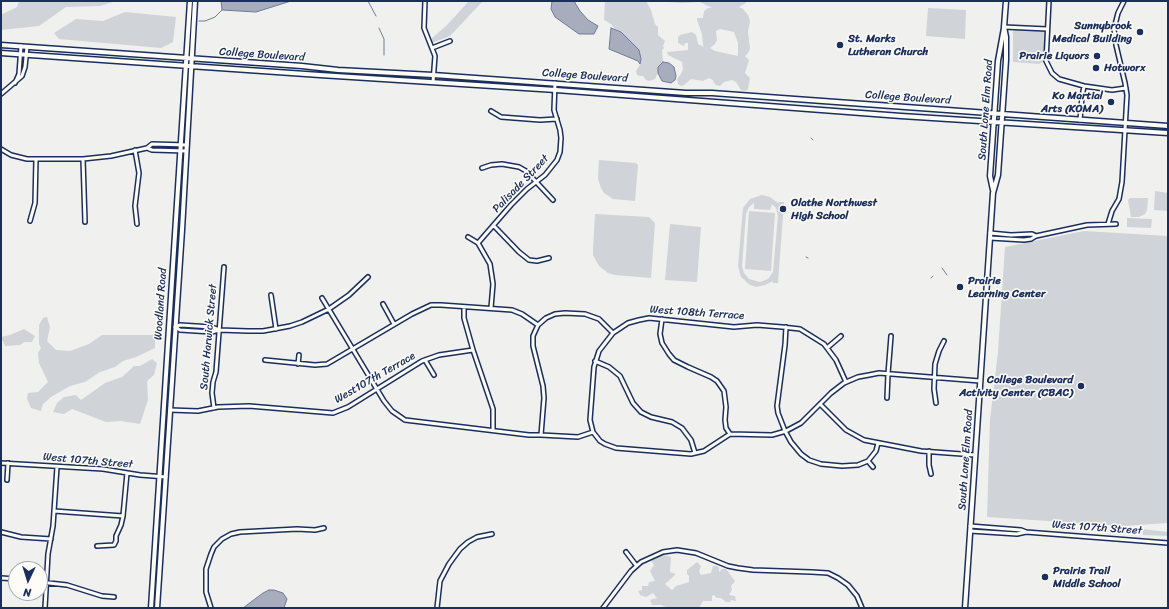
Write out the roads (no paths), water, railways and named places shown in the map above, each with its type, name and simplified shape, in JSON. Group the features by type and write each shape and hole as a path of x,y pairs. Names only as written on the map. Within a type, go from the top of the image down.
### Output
{"main road":[{"name":"Woodland Road","path":"150,608 190,1"},
{"name":"Woodland Road","path":"157,608 195,1"},
{"name":"South Lone Elm Road","path":"993,193 990,176 994,114 998,61 1004,27 1006,1"},
{"name":"South Lone Elm Road","path":"965,608 993,193 998,175 1002,122 1006,60 1006,38 1004,27"},
{"name":"College Boulevard","path":"1,45 302,66 338,70 433,75 686,93 712,93 1168,126"},
{"name":"College Boulevard","path":"1,53 1168,133"}],"street":[{"path":"425,1 424,28 435,56 433,82"},
{"path":"1049,1 1046,61 1049,70 1059,78 1084,86 1112,90 1126,88"},
{"path":"1108,224 1112,211 1118,203 1120,196 1125,130 1126,88 1114,34 1118,13 1124,1"},
{"path":"1004,27 1047,29"},
{"path":"432,48 450,41"},
{"path":"14,84 19,74 21,46"},
{"path":"1,94 22,76 25,67 27,47"},
{"name":"Palisade Street","path":"478,243 511,205 545,175 553,167 557,160 560,152 560,130 556,119 554,100 555,84"},
{"path":"1080,120 1084,86"},
{"path":"491,111 501,117 540,120 556,119"},
{"path":"1,149 19,158 83,159 103,158 147,148 152,144 187,145"},
{"path":"147,148 152,150 186,152"},
{"path":"135,150 139,173 135,206 137,224"},
{"path":"30,221 35,203 36,159"},
{"path":"83,159 85,222"},
{"path":"482,168 502,164 519,167 526,171 553,200"},
{"path":"990,236 1024,240 1087,225 1116,224"},
{"path":"494,226 519,252 529,260 537,261 549,258"},
{"path":"990,236 1032,234 1036,236"},
{"path":"468,237 478,243 490,264 493,284 491,308"},
{"name":"South Harwick Street","path":"214,408 212,392 216,372 224,267"},
{"path":"175,328 180,330 212,332 219,330 248,331 276,329 302,322 329,310 349,295 368,277"},
{"path":"271,295 276,329"},
{"path":"322,298 384,401 392,411 405,420 529,435 541,434 578,437 593,432"},
{"path":"383,304 394,324"},
{"path":"265,360 298,364 327,364 394,324 431,305 508,310 518,312 538,325"},
{"path":"464,307 464,318 473,350 493,409 493,430"},
{"path":"541,434 544,398 541,374 533,348 533,336 538,325 546,318 555,314 584,314 599,320 612,333 602,345 595,361 590,420 593,432 605,444 616,448 688,454 704,450 730,434 772,435 785,431 801,423 831,393 846,382 858,377 879,373 980,381"},
{"name":"West 108th Terrace","path":"612,333 628,323 649,318 734,327 757,325 800,329 824,344 836,360 846,382"},
{"path":"662,319 660,334 662,343 674,360 719,380 724,391 726,428 730,434"},
{"path":"786,327 778,413 791,442 801,454 809,460 821,464 842,466 858,465 868,461 876,451 878,443"},
{"path":"827,348 841,336"},
{"path":"887,398 891,336"},
{"path":"936,403 934,395 934,377 936,357 944,341"},
{"name":"West107th Terrace","path":"170,410 198,410 249,406 333,413 348,407 425,360 440,355 473,350"},
{"path":"298,364 299,355"},
{"path":"425,360 434,375"},
{"path":"595,361 612,368 620,376 635,405 641,412 651,417 672,422 682,428 691,440 695,453"},
{"path":"820,404 851,433 863,440 929,451 975,455"},
{"path":"929,451 931,474"},
{"path":"868,461 873,467"},
{"name":"West 107th Street","path":"1,463 103,469 127,473 166,476"},
{"path":"7,480 8,463"},
{"path":"48,561 54,511 57,466"},
{"path":"97,546 114,545 123,516 127,473"},
{"path":"54,511 123,516"},
{"path":"211,608 205,585 206,569 214,547 222,539 231,534 240,532 297,529 315,530 324,528"},
{"name":"West 107th Street","path":"970,529 1021,530 1026,532 1168,543"},
{"path":"1,532 21,537 51,539"},
{"path":"438,608 440,581 443,572 460,549 468,542 477,537 492,534"},
{"path":"604,608 636,565 654,555 677,550 696,553 728,566 738,568 763,571 823,572 833,575 848,585 857,596 862,608"},
{"path":"626,552 636,565"},
{"path":"48,583 67,585 102,596 114,597"}],"water":[{"path":"221,1 291,1 256,12 222,10"},
{"path":"552,1 574,1 588,20 598,26 594,34 579,34 555,17 551,9"},
{"path":"611,28 621,32 639,50 641,59 640,64 638,61 609,49"},
{"path":"663,62 669,63 674,67 676,76 675,80 671,83 662,81 658,73 658,67"},
{"path":"269,590 283,593 287,599 284,608 243,608 263,593"}],"waterway":[{"path":"368,1 376,16"},
{"path":"199,21 205,21 215,17 222,10"},
{"path":"379,28 384,39 384,55"},
{"path":"942,268 947,275"}],"place":[{"name":"Sunnybrook Medical Building","path":"1140,32"},
{"name":"St. Marks Lutheran Church","path":"840,45"},
{"name":"Prairie Liquors","path":"1097,56"},
{"name":"Hotworx","path":"1096,68"},
{"name":"Ko Martial Arts (KOMA)","path":"1111,102"},
{"name":"Olathe Northwest High School","path":"783,209"},
{"name":"Prairie Learning Center","path":"960,287"},
{"name":"College Boulevard Activity Center (CBAC)","path":"1081,386"},
{"name":"Prairie Trail Middle School","path":"1045,577"}]}
